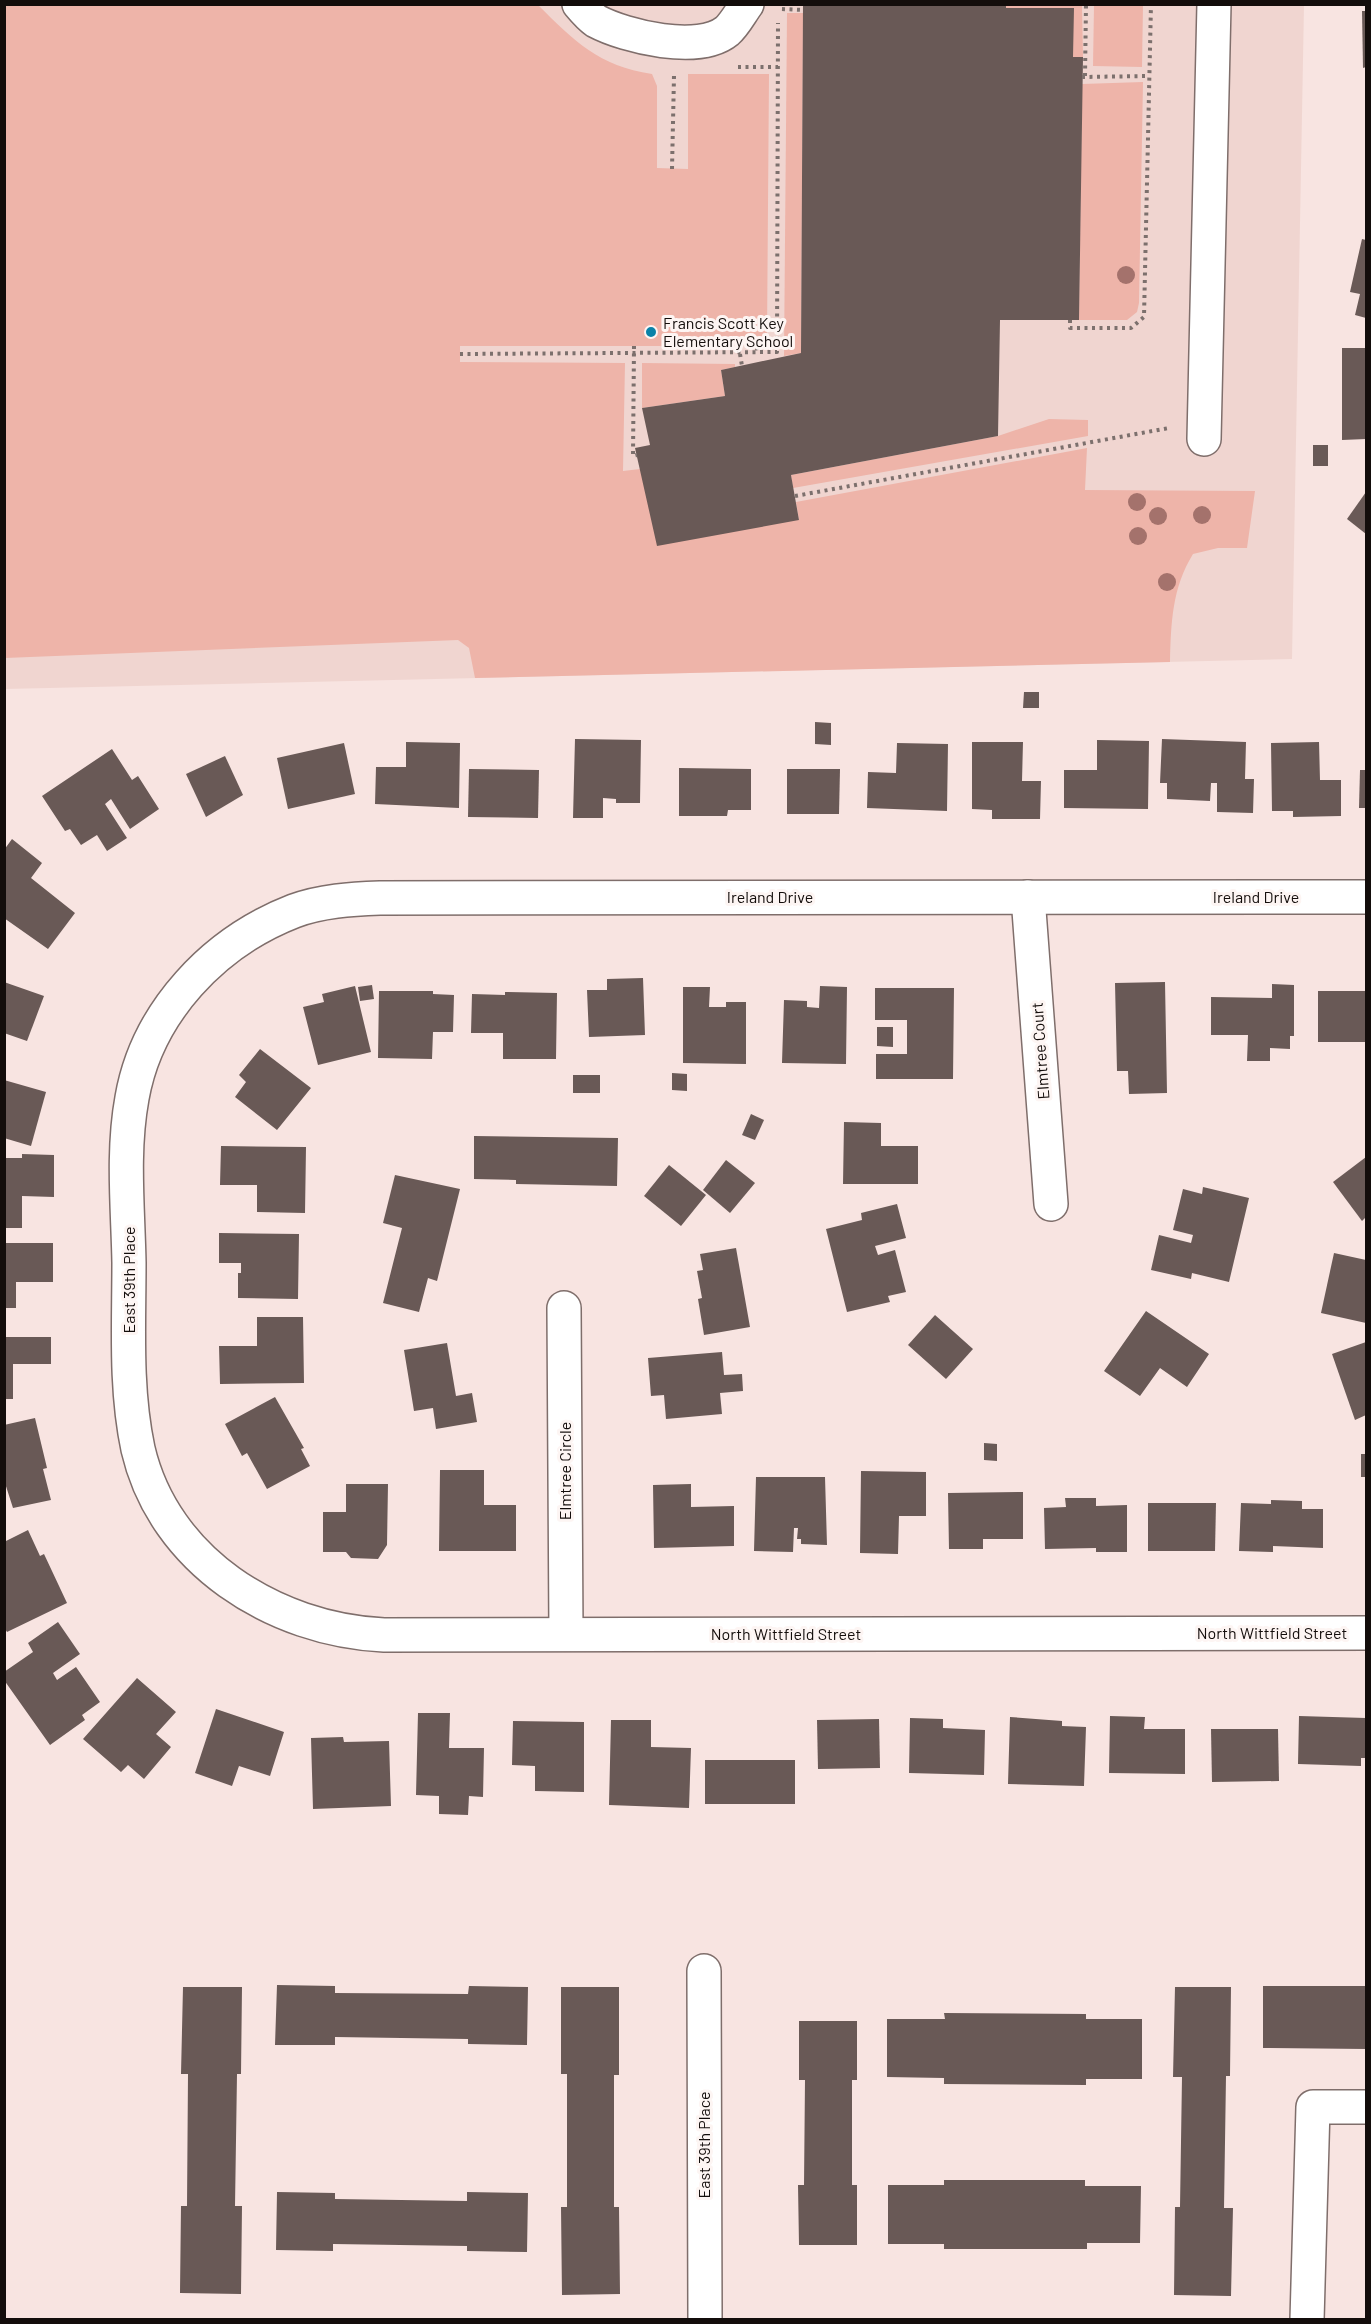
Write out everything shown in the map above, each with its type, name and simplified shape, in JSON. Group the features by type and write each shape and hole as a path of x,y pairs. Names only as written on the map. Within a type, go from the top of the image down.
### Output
{"street":[{"path":"579,4 595,20 622,31 674,42 704,41 727,31 747,4"},
{"path":"1204,430 1214,4"},
{"name":"Elmtree Court","path":"1028,897 1052,1204"},
{"name":"Ireland Drive","path":"196,975 233,942 263,925 311,906 361,898 1366,897"},
{"name":"East 39th Place","path":"196,975 173,1002 156,1033 141,1065 132,1098 128,1150 129,1382 139,1449 156,1496 180,1532 220,1575"},
{"name":"Elmtree Circle","path":"564,1308 566,1634"},
{"name":"North Wittfield Street","path":"220,1575 264,1605 296,1619 332,1629 384,1635 1366,1633"},
{"name":"East 39th Place","path":"704,1971 705,2319"},
{"path":"1307,2319 1313,2107 1366,2108"}],"path":[{"path":"778,4 778,9 803,10"},
{"path":"1086,4 1084,77 1149,76"},
{"path":"1070,320 1070,328 1131,328 1144,317 1152,4"},
{"path":"460,354 777,352 778,21"},
{"path":"672,169 674,68"},
{"path":"755,340 758,353"},
{"path":"634,346 633,456 637,455"},
{"path":"740,354 742,366"},
{"path":"795,496 1204,430"}],"shaded area":[{"path":"1006,4 1082,5 1083,57 1073,57 1073,8 1006,8"},
{"name":"Francis Scott Key Elementary School","path":"4,5 1304,5 1292,659 5,689"},
{"name":"Francis Scott Key Elementary School","path":"4,5 538,5 576,41 602,58 617,65 652,74 657,86 657,168 688,169 688,74 769,74 767,338 722,346 460,346 460,362 625,363 623,471 640,469 799,520 796,502 1087,448 1085,490 1255,491 1247,548 1218,548 1193,554 1181,580 1174,606 1170,662 475,678 469,648 458,640 5,658"},
{"path":"1094,5 1143,5 1142,67 1093,66"},
{"path":"787,13 803,13 801,353 784,356"},
{"path":"1143,82 1137,312 1127,320 1079,320 1082,84"},
{"path":"642,363 735,364 735,367 721,370 725,396 642,408"},
{"path":"1049,419 1088,420 1088,436 793,488 791,475 998,436"}],"building":[{"path":"803,4 1006,4 1006,8 1074,8 1073,57 1083,57 1079,320 1000,320 998,436 791,475 799,520 657,546 635,448 650,445 642,408 725,396 721,370 801,353"},
{"path":"1362,11 1366,11 1366,67 1363,68"},
{"path":"1362,239 1366,240 1366,318 1355,315 1360,294 1350,292"},
{"path":"1342,348 1366,348 1366,439 1342,440"},
{"path":"1313,445 1328,445 1328,466 1313,466"},
{"path":"1366,492 1366,534 1347,519"},
{"path":"1024,692 1039,692 1039,708 1023,708"},
{"path":"815,722 831,723 831,745 815,744"},
{"path":"575,739 641,740 640,803 616,803 616,799 603,798 603,818 573,818"},
{"path":"1162,739 1246,742 1245,779 1254,779 1253,813 1217,812 1217,783 1211,783 1210,801 1167,799 1167,783 1160,783"},
{"path":"1097,740 1149,741 1148,809 1064,808 1064,770 1097,770"},
{"path":"406,742 460,743 459,808 375,804 376,767 406,767"},
{"path":"972,742 1023,742 1022,781 1041,781 1040,819 992,819 992,810 972,809"},
{"path":"1319,742 1320,780 1341,780 1341,816 1293,817 1293,811 1272,811 1271,743"},
{"path":"344,743 355,794 288,809 277,758"},
{"path":"897,743 948,744 947,811 867,808 868,772 896,773"},
{"path":"112,749 132,780 138,776 159,809 130,829 111,799 105,804 127,838 107,851 97,835 81,845 70,829 65,831 42,796"},
{"path":"225,756 243,795 206,817 186,774"},
{"path":"679,768 751,769 751,810 728,810 727,816 679,816"},
{"path":"469,769 539,770 538,818 468,817"},
{"path":"787,769 840,769 839,814 787,814"},
{"path":"1360,770 1366,770 1366,808 1359,808"},
{"path":"12,839 42,863 31,878 75,913 48,949 4,918 4,850"},
{"path":"643,978 645,1035 589,1037 587,990 607,990 607,979"},
{"path":"4,982 44,996 27,1041 4,1033"},
{"path":"1165,982 1167,1093 1129,1094 1128,1071 1117,1071 1115,983"},
{"path":"1272,984 1294,985 1294,1036 1290,1036 1290,1049 1270,1048 1270,1061 1247,1061 1248,1035 1211,1035 1211,997 1272,998"},
{"path":"372,985 374,999 360,1001 358,987"},
{"path":"355,986 371,1052 318,1065 303,1007 324,1002 322,994"},
{"path":"820,986 847,987 846,1064 782,1063 784,1000 807,1001 807,1007 819,1008"},
{"path":"683,987 710,987 709,1007 726,1007 726,1002 746,1002 746,1064 683,1063"},
{"path":"875,988 954,988 953,1079 876,1079 876,1054 907,1054 907,1020 875,1020"},
{"path":"379,991 433,991 433,994 454,995 453,1032 433,1032 432,1059 378,1058"},
{"path":"1318,991 1366,991 1366,1042 1318,1042"},
{"path":"505,992 557,993 556,1059 503,1059 503,1033 471,1033 472,994 505,995"},
{"path":"877,1027 893,1027 893,1047 877,1046"},
{"path":"260,1049 311,1088 277,1130 235,1097 246,1082 239,1075"},
{"path":"672,1073 687,1074 687,1091 672,1090"},
{"path":"573,1075 600,1075 600,1093 573,1093"},
{"path":"4,1080 46,1092 31,1146 4,1138"},
{"path":"751,1114 764,1120 755,1140 742,1135"},
{"path":"844,1122 881,1123 881,1146 918,1146 918,1184 843,1184"},
{"path":"474,1136 618,1138 617,1186 516,1184 516,1180 474,1179"},
{"path":"221,1146 306,1147 305,1213 257,1212 257,1185 220,1185"},
{"path":"22,1154 54,1155 54,1197 22,1196 22,1228 4,1228 4,1158 22,1158"},
{"path":"1366,1157 1366,1217 1362,1221 1333,1182"},
{"path":"726,1160 755,1183 730,1213 703,1190"},
{"path":"669,1165 706,1195 681,1226 644,1196"},
{"path":"395,1175 460,1189 437,1281 428,1278 419,1312 383,1303 402,1228 383,1223"},
{"path":"1203,1187 1249,1198 1229,1282 1192,1273 1191,1279 1151,1270 1159,1235 1191,1243 1193,1235 1173,1230 1183,1189 1202,1194"},
{"path":"897,1204 906,1238 875,1246 878,1255 895,1250 906,1292 888,1296 890,1302 847,1312 826,1229 862,1220 861,1213"},
{"path":"219,1233 299,1234 298,1299 238,1298 238,1273 241,1273 241,1263 219,1263"},
{"path":"4,1243 53,1243 53,1282 16,1282 16,1308 4,1308"},
{"path":"736,1248 750,1327 704,1335 698,1299 702,1298 697,1271 703,1270 700,1254"},
{"path":"1334,1253 1366,1260 1366,1323 1321,1313"},
{"path":"1146,1311 1209,1354 1187,1387 1160,1368 1140,1396 1104,1371"},
{"path":"935,1315 973,1349 946,1379 908,1345"},
{"path":"257,1317 303,1317 304,1383 220,1384 219,1346 257,1346"},
{"path":"4,1337 51,1337 51,1364 13,1364 13,1399 4,1399"},
{"path":"1366,1342 1366,1415 1355,1420 1332,1354"},
{"path":"447,1343 456,1396 472,1393 477,1422 436,1429 433,1408 414,1411 404,1350"},
{"path":"722,1352 724,1375 742,1374 743,1391 720,1393 722,1414 666,1419 664,1395 651,1396 648,1358"},
{"path":"275,1397 304,1448 301,1449 310,1466 267,1489 247,1453 242,1456 225,1424"},
{"path":"35,1418 47,1468 43,1469 51,1500 13,1508 4,1480 4,1425"},
{"path":"984,1443 997,1444 997,1461 984,1460"},
{"path":"1361,1454 1366,1454 1366,1477 1361,1477"},
{"path":"440,1470 484,1470 484,1505 516,1505 516,1551 439,1551"},
{"path":"861,1471 926,1472 926,1516 899,1516 898,1554 860,1553"},
{"path":"756,1477 825,1477 827,1545 801,1544 801,1539 797,1539 798,1528 794,1528 793,1552 754,1551"},
{"path":"346,1484 388,1484 387,1545 378,1559 351,1558 346,1552 323,1552 323,1512 346,1512"},
{"path":"691,1484 691,1507 734,1506 734,1546 654,1548 653,1485"},
{"path":"1023,1492 1023,1539 983,1539 983,1549 949,1549 948,1493"},
{"path":"1065,1498 1096,1498 1096,1506 1127,1505 1127,1552 1096,1552 1096,1548 1045,1549 1044,1508 1066,1507"},
{"path":"1271,1500 1302,1501 1302,1509 1323,1509 1323,1548 1273,1546 1273,1552 1239,1551 1241,1503 1271,1504"},
{"path":"1148,1503 1216,1503 1215,1551 1148,1551"},
{"path":"28,1530 40,1556 44,1554 67,1603 7,1632 4,1627 4,1542"},
{"path":"58,1622 80,1654 53,1673 57,1680 76,1667 100,1702 82,1715 85,1720 50,1745 4,1680 4,1672 33,1652 28,1643"},
{"path":"137,1678 176,1712 156,1734 171,1747 144,1779 128,1765 121,1772 83,1739"},
{"path":"216,1709 284,1732 270,1776 239,1766 232,1786 195,1773"},
{"path":"418,1713 450,1713 449,1748 484,1748 483,1797 469,1796 468,1815 439,1814 439,1796 416,1795"},
{"path":"1110,1716 1145,1717 1144,1729 1185,1729 1185,1774 1109,1773"},
{"path":"1299,1716 1366,1718 1366,1758 1361,1758 1361,1766 1298,1764"},
{"path":"1010,1717 1062,1721 1062,1726 1086,1727 1084,1786 1008,1784"},
{"path":"910,1718 943,1719 943,1728 985,1730 984,1775 909,1773"},
{"path":"879,1719 880,1768 818,1769 817,1720"},
{"path":"611,1720 651,1720 651,1747 691,1748 689,1808 609,1805"},
{"path":"513,1721 584,1722 584,1792 535,1791 535,1766 512,1765"},
{"path":"1211,1729 1278,1729 1279,1781 1212,1782"},
{"path":"343,1737 344,1742 389,1741 391,1806 313,1809 311,1738"},
{"path":"705,1760 795,1760 795,1804 705,1804"},
{"path":"277,1985 335,1986 335,1993 468,1994 469,1986 528,1987 527,2045 468,2044 468,2039 335,2037 335,2045 275,2045"},
{"path":"1263,1986 1366,1986 1366,2049 1263,2048"},
{"path":"183,1987 242,1987 241,2074 237,2074 235,2206 242,2206 241,2294 180,2293 181,2206 187,2206 188,2074 181,2074"},
{"path":"561,1987 619,1987 619,2075 614,2075 614,2207 619,2207 620,2294 562,2295 561,2207 567,2207 567,2074 561,2074"},
{"path":"1175,1987 1231,1987 1230,2076 1226,2076 1224,2208 1233,2208 1231,2296 1174,2295 1175,2207 1180,2207 1182,2077 1173,2077"},
{"path":"944,2013 1086,2014 1086,2019 1142,2019 1142,2079 1086,2079 1086,2085 944,2084 944,2078 887,2077 887,2019 945,2019"},
{"path":"799,2021 857,2021 857,2080 852,2080 852,2185 857,2185 857,2245 799,2245 798,2185 804,2185 805,2080 799,2080"},
{"path":"944,2180 1085,2180 1085,2186 1141,2186 1140,2243 1087,2243 1087,2249 944,2249 944,2244 888,2244 888,2185 944,2185"},
{"path":"277,2192 335,2193 335,2199 467,2201 467,2192 528,2193 527,2252 467,2251 467,2246 333,2244 333,2251 276,2250"}],"place":[{"name":"Francis Scott Key Elementary School","path":"651,332"}]}
